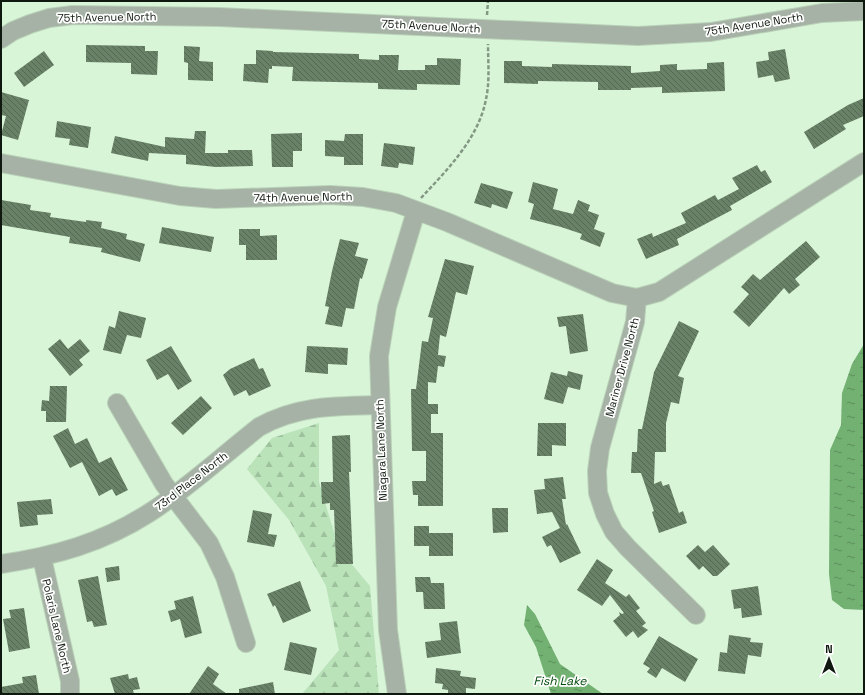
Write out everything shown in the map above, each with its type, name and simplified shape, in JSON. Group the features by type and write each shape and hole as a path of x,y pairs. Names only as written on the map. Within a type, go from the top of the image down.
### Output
{"street":[{"name":"75th Avenue North","path":"1,39 13,31 49,18 127,8 219,17 488,28 596,35 645,35 711,32 822,13 864,11"},
{"path":"637,298 659,292 864,162"},
{"name":"74th Avenue North","path":"1,163 180,196 216,199 330,195 364,197 396,203 446,222 612,293 637,298"},
{"name":"Niagara Lane North","path":"397,694 388,630 379,356 387,307 416,211"},
{"name":"Mariner Drive North","path":"637,298 635,322 600,448 597,471 598,493 605,514 614,532 628,548 696,615"},
{"path":"117,402 173,496 209,543 225,577 246,642"},
{"name":"73rd Place North","path":"1,564 42,558 75,548 111,533 148,514 247,437 272,420 297,411 322,406 380,405"},
{"name":"Polaris Lane North","path":"42,558 70,681 70,694"}],"path":[{"path":"416,211 419,200 460,153 470,138 482,112 486,99 487,84 488,1"}],"green space":[{"path":"319,423 319,482 339,549 370,586 379,694 302,694 339,650 326,586 289,520 247,469 272,438"}],"water":[{"path":"864,344 864,610 844,609 832,600 829,574 830,450 841,425 842,393 852,364"},
{"name":"Fish Lake","path":"527,605 535,614 560,664 603,694 551,694 536,647 524,625"}],"building":[{"path":"86,45 145,46 145,51 158,51 157,75 131,74 131,63 86,62"},
{"path":"184,46 200,47 199,61 213,62 213,81 188,80 188,63 184,62"},
{"path":"785,49 790,79 775,82 773,75 758,78 756,62 769,60 768,52"},
{"path":"256,50 273,52 359,54 359,59 379,60 379,55 399,55 398,70 425,70 425,65 437,65 437,58 461,59 460,85 417,84 417,90 378,89 378,83 292,81 293,67 272,66 272,69 269,69 268,83 243,81 244,64 256,64"},
{"path":"44,51 54,65 24,87 14,73"},
{"path":"504,61 522,61 522,66 552,67 552,64 631,66 631,73 660,71 660,65 677,64 677,70 707,69 707,63 724,62 725,91 662,93 662,87 631,88 631,90 598,90 598,82 538,81 538,84 504,83"},
{"path":"1,92 29,100 18,140 1,135 6,116 1,115"},
{"path":"864,98 864,116 843,125 846,129 814,149 804,132 848,105"},
{"path":"57,121 91,127 88,148 69,145 70,139 55,137"},
{"path":"195,131 206,131 205,153 228,153 228,150 252,150 253,166 216,167 186,164 186,155 149,153 148,161 111,153 115,136 165,147 165,137 194,139"},
{"path":"302,133 302,151 293,151 293,167 272,167 271,134"},
{"path":"345,134 363,134 363,165 344,165 344,157 325,156 325,140 344,141"},
{"path":"384,143 415,147 413,165 399,163 398,168 381,166"},
{"path":"757,165 761,172 765,170 772,182 730,206 732,210 677,239 679,245 646,259 637,239 652,233 653,237 686,223 681,213 715,195 718,200 739,189 732,178"},
{"path":"533,182 558,189 553,209 573,214 578,200 590,205 588,211 599,215 594,229 605,233 600,247 580,239 582,234 530,219 534,204 528,202"},
{"path":"481,183 513,192 507,209 492,204 491,208 474,203"},
{"path":"1,200 31,205 30,210 51,213 50,217 86,222 86,220 102,222 101,228 127,234 126,239 145,244 140,262 101,252 102,248 69,243 70,237 1,225"},
{"path":"162,227 214,237 211,252 159,243"},
{"path":"239,229 260,229 260,236 277,235 277,260 246,260 246,245 239,245"},
{"path":"340,239 359,243 355,256 368,259 362,279 360,278 354,309 346,308 342,327 325,324 329,307 325,306"},
{"path":"806,241 820,257 795,279 800,285 789,294 784,288 749,327 733,312 749,294 741,287 753,274 760,280"},
{"path":"445,259 474,266 467,295 456,292 446,337 440,335 438,355 446,356 444,367 438,366 436,383 428,382 428,404 438,404 438,414 431,414 431,433 443,433 443,506 418,506 418,495 413,495 412,481 426,481 426,451 412,451 411,389 416,389 422,341 428,342 433,318 428,317"},
{"path":"119,311 146,318 141,338 127,335 121,354 103,350 109,326 115,328"},
{"path":"583,314 588,351 570,354 566,326 559,327 557,317"},
{"path":"679,321 699,331 678,376 684,378 679,404 671,402 666,423 666,452 655,452 654,484 661,481 663,486 669,484 679,513 683,511 687,523 659,533 652,512 654,511 641,473 631,473 632,452 637,452 638,429 642,429 654,372"},
{"path":"60,339 68,349 80,339 90,351 79,360 83,365 70,376 48,349"},
{"path":"171,346 192,381 178,390 168,374 157,380 146,360"},
{"path":"307,346 348,348 347,365 328,364 328,374 305,372"},
{"path":"254,358 259,369 263,368 271,386 249,396 246,390 234,396 223,375 230,369"},
{"path":"568,371 583,375 580,390 568,387 563,404 544,399 551,372 567,376"},
{"path":"50,386 67,386 66,422 46,422 46,411 41,411 42,400 49,401"},
{"path":"201,396 212,408 183,435 171,423"},
{"path":"538,423 566,423 566,446 552,445 552,456 537,456"},
{"path":"68,428 75,444 87,438 99,463 111,457 128,490 116,496 112,489 99,496 82,462 70,468 53,436"},
{"path":"350,435 351,472 349,472 353,564 336,564 334,510 330,510 330,503 322,504 321,482 333,482 332,436"},
{"path":"563,477 566,499 562,499 566,525 567,524 581,553 560,563 551,545 547,547 542,537 560,528 552,512 537,514 534,490 545,489 544,479"},
{"path":"51,499 53,514 37,515 38,525 20,527 17,502"},
{"path":"492,508 508,508 508,532 493,533"},
{"path":"253,510 272,514 268,534 277,535 274,547 247,542"},
{"path":"414,526 429,526 429,533 453,533 453,556 429,556 429,546 414,546"},
{"path":"698,545 705,552 713,545 730,564 717,576 713,576 703,566 699,570 686,556"},
{"path":"597,559 613,570 605,583 626,597 629,594 640,608 636,611 646,623 642,626 648,630 638,638 633,631 626,637 613,621 620,615 619,612 622,614 624,613 610,595 602,606 577,590"},
{"path":"119,566 120,580 107,582 105,568"},
{"path":"98,576 107,625 94,627 92,621 87,622 78,580"},
{"path":"415,577 430,577 431,583 444,583 445,609 424,609 423,592 416,592"},
{"path":"300,581 311,611 283,623 275,605 273,607 267,594"},
{"path":"758,586 762,615 742,618 741,608 734,609 731,590"},
{"path":"193,596 202,633 185,638 180,619 171,622 168,611 176,609 174,601"},
{"path":"24,608 30,648 9,652 3,619 11,618 9,610"},
{"path":"457,621 461,653 427,658 425,642 441,640 439,623"},
{"path":"729,635 751,638 750,642 763,643 761,657 748,655 745,674 718,671 720,652 727,653"},
{"path":"659,636 698,659 685,682 662,668 656,678 647,672 650,668 643,664"},
{"path":"290,642 317,648 311,675 284,670"},
{"path":"208,666 219,674 213,684 227,694 189,694"},
{"path":"436,668 461,671 460,676 476,678 475,689 466,688 466,694 448,694 448,690 442,689 443,684 435,683"},
{"path":"128,674 129,679 137,677 140,689 133,690 134,694 115,694 110,678"},
{"path":"36,675 39,694 1,694 1,687 23,683 22,677"},
{"path":"273,682 275,694 239,694 239,689"}]}
